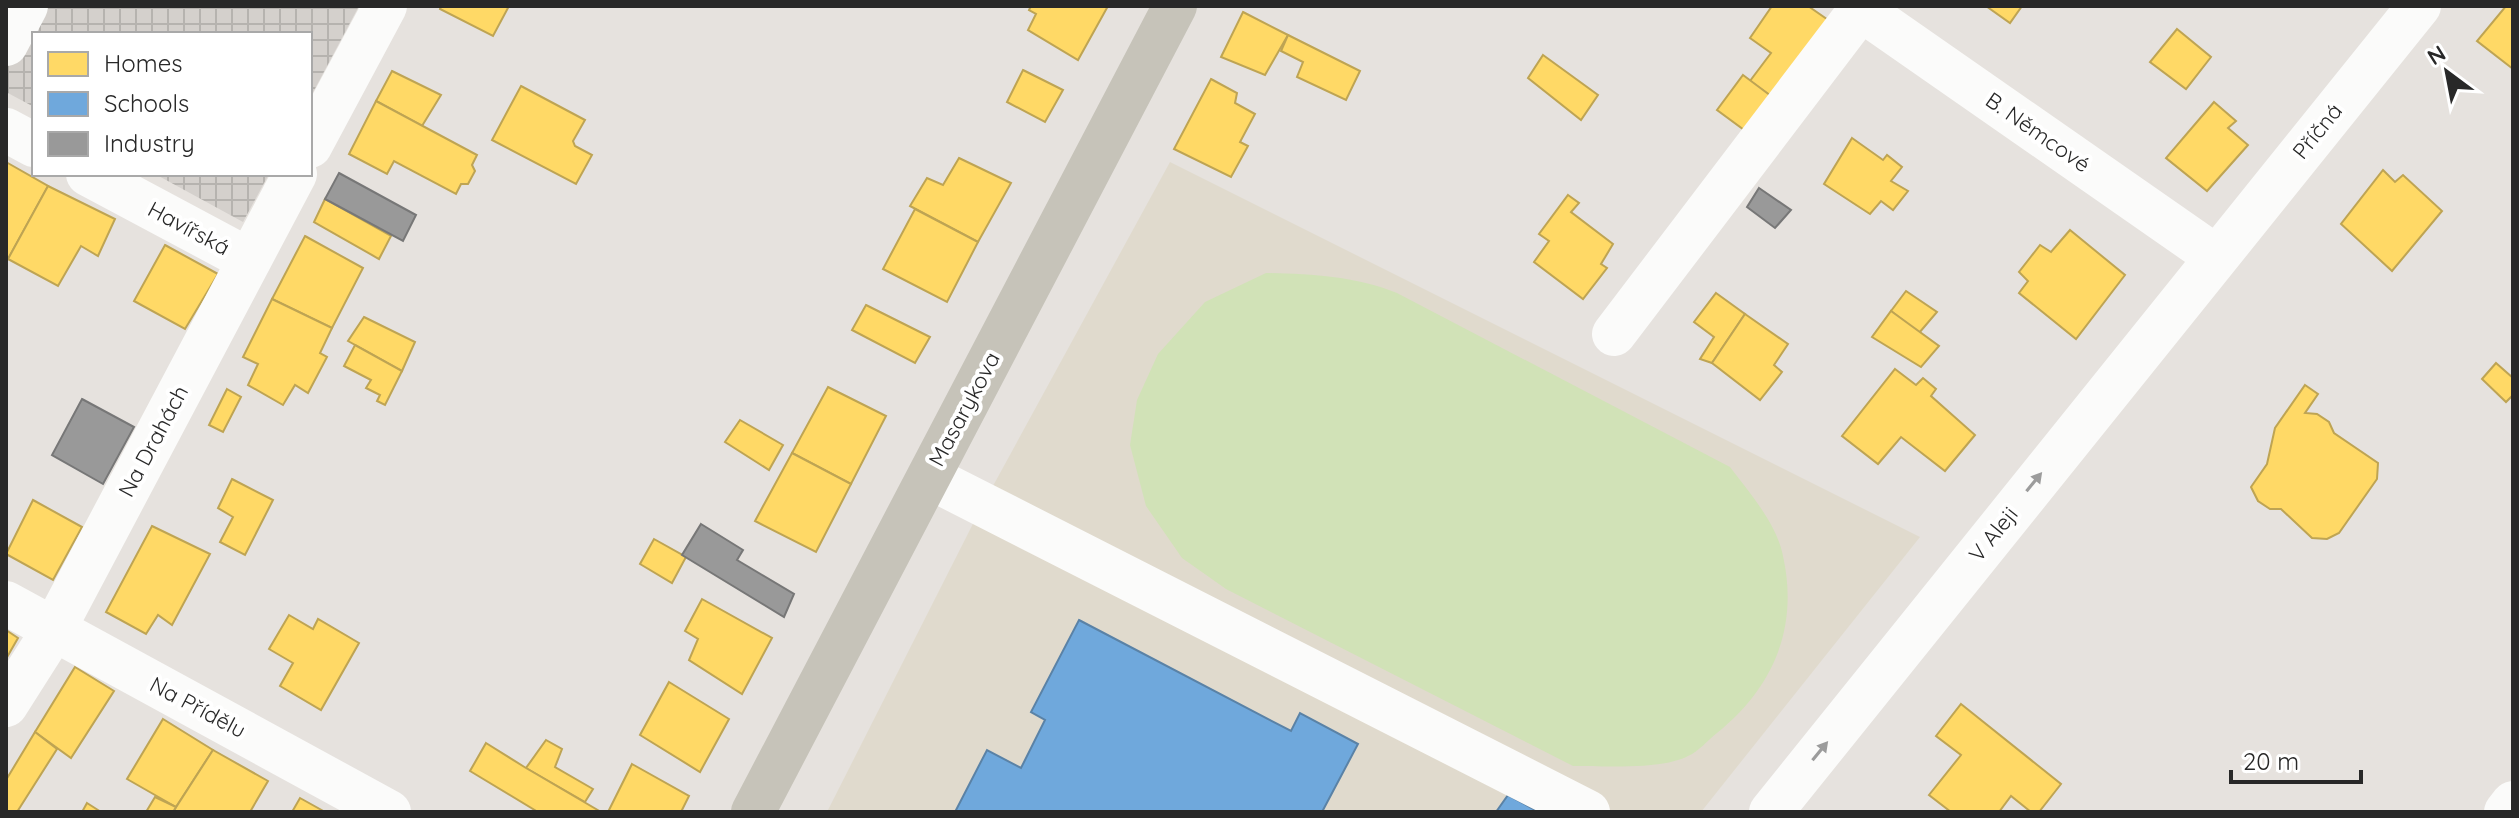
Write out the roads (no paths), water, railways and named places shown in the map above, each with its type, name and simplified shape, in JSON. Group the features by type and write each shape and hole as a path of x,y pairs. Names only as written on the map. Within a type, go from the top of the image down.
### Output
{"main road":[{"name":"Masarykova","path":"753,812 1175,6"}],"street":[{"path":"6,44 26,6"},
{"path":"312,142 385,6"},
{"name":"Příčná","path":"2215,256 2419,6"},
{"name":"B. Němcové","path":"1614,334 1858,8 2215,256"},
{"path":"6,130 32,144"},
{"name":"Havířská","path":"92,176 249,260"},
{"name":"Na Drahách","path":"6,705 53,631 294,176"},
{"name":"V Aleji","path":"1771,812 2215,256"},
{"path":"929,477 1588,812"},
{"name":"Na Přídělu","path":"6,603 389,812"},
{"path":"2506,812 2513,803"}]}
